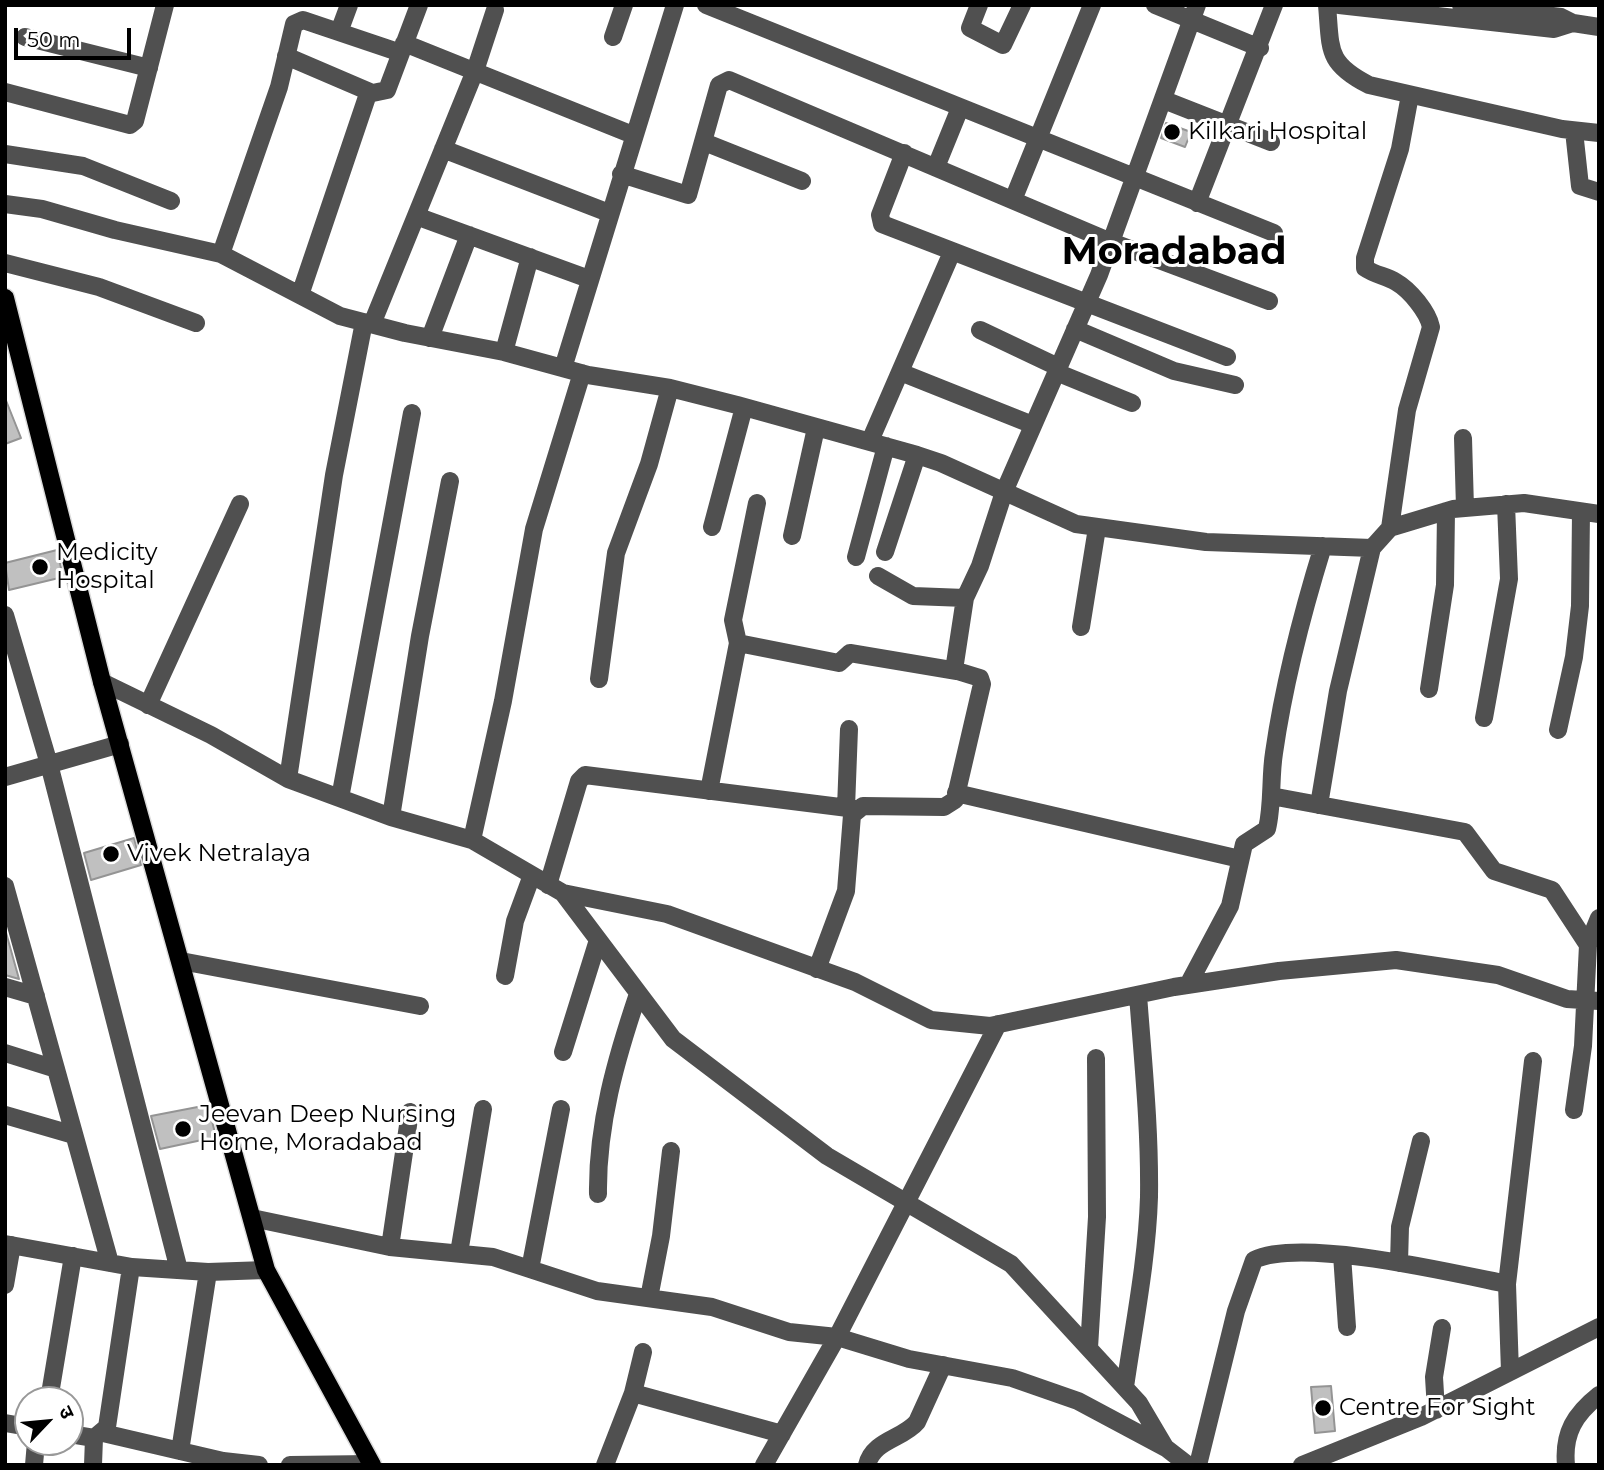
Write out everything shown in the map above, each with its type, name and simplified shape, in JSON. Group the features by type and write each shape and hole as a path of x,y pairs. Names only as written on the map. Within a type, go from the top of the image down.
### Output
{"main road":[{"path":"5,298 102,682 266,1270 372,1464"}],"street":[{"path":"5,92 130,125 135,121 165,5"},
{"path":"339,32 349,5"},
{"path":"286,56 370,92 387,90 419,5"},
{"path":"612,37 624,5"},
{"path":"563,368 675,5"},
{"path":"706,5 1274,233"},
{"path":"979,5 970,28 1003,45 1022,5"},
{"path":"1013,200 1091,5"},
{"path":"1155,5 1194,13 1260,48"},
{"path":"1197,203 1260,48 1274,5"},
{"path":"1327,5 1335,63 1346,74 1369,85 1574,131 1599,133"},
{"path":"1339,5 1554,29 1569,16"},
{"path":"1461,5 1569,16 1599,27"},
{"path":"288,779 334,475 368,323 416,216 475,71 495,10"},
{"path":"957,671 954,666 965,598 980,566 1004,492 1111,242 1194,13"},
{"path":"221,254 298,21 402,48 475,71 633,135"},
{"path":"24,37 149,68"},
{"path":"621,174 688,195 719,85 725,79 1111,242 1269,301"},
{"path":"300,295 370,92"},
{"path":"1391,528 1407,410 1431,327 1412,296 1398,283 1365,268 1365,258 1400,149 1410,95"},
{"path":"1164,100 1271,142"},
{"path":"936,167 960,108"},
{"path":"1574,131 1580,186 1599,192"},
{"path":"704,142 802,181"},
{"path":"443,149 609,213"},
{"path":"904,153 879,220 1086,304 1227,357"},
{"path":"5,154 83,166 171,201"},
{"path":"5,204 43,209 115,230 221,254 340,316 503,352 582,373 670,388 878,444 941,463 1076,524 1206,542 1372,548"},
{"path":"416,216 589,279"},
{"path":"430,338 470,235"},
{"path":"856,557 878,444 900,372 952,251"},
{"path":"503,352 530,257"},
{"path":"5,263 99,287 196,323"},
{"path":"980,330 1057,370 1132,403"},
{"path":"1075,330 1174,371 1235,385"},
{"path":"900,372 1033,425"},
{"path":"472,841 503,701 534,529 582,373"},
{"path":"599,679 616,553 649,464 670,388"},
{"path":"712,527 744,407"},
{"path":"340,798 412,413"},
{"path":"792,536 816,428"},
{"path":"1463,438 1465,508"},
{"path":"885,552 917,456"},
{"path":"391,817 420,636 450,481"},
{"path":"709,790 738,643 733,620 757,503"},
{"path":"1319,804 1338,691 1372,548 1391,528 1446,511 1524,503 1590,513 1574,657 1558,730"},
{"path":"148,705 240,504"},
{"path":"1484,718 1508,587 1506,505"},
{"path":"1429,689 1445,585 1446,511"},
{"path":"1081,627 1097,528"},
{"path":"1188,985 1230,906 1244,844 1268,829 1273,755 1290,666 1299,625 1323,547"},
{"path":"878,576 913,596 965,598"},
{"path":"5,615 49,764 179,1270"},
{"path":"555,889 579,781 584,775 851,809 863,806 951,805 982,684 981,678 957,671 850,653 839,663 738,643"},
{"path":"102,682 211,735 288,779 391,817 472,841 555,889 598,940 673,1039 827,1156 1011,1264 1139,1403 1166,1448"},
{"path":"817,969 846,891 852,815 849,729"},
{"path":"5,776 120,744"},
{"path":"956,793 1240,859"},
{"path":"1271,796 1465,832 1494,871 1552,890 1588,945"},
{"path":"505,976 515,921 532,875"},
{"path":"5,886 110,1263"},
{"path":"555,889 667,914 855,982 931,1020 998,1024 1188,985 1279,971 1396,960 1498,975 1567,999 1592,1001"},
{"path":"1574,1110 1592,1001 1588,945 1599,918"},
{"path":"563,1052 598,940"},
{"path":"181,961 420,1006"},
{"path":"5,987 36,996"},
{"path":"598,1194 598,1166 611,1075 638,994"},
{"path":"1125,1387 1142,1278 1149,1198 1147,1103 1138,995"},
{"path":"764,1465 837,1337 998,1024"},
{"path":"5,1053 56,1069"},
{"path":"1089,1348 1097,1217 1096,1058"},
{"path":"1510,1372 1507,1284 1533,1061"},
{"path":"459,1254 483,1109"},
{"path":"530,1269 561,1109"},
{"path":"390,1247 410,1112"},
{"path":"5,1115 74,1135"},
{"path":"1399,1263 1400,1227 1421,1141"},
{"path":"649,1298 661,1236 671,1151"},
{"path":"252,1218 390,1247 493,1256 597,1291 712,1307 789,1332 837,1337 908,1359 1012,1378 1078,1401 1166,1448 1188,1465"},
{"path":"5,1285 8,1244 131,1267 208,1272 266,1270"},
{"path":"1198,1465 1236,1311 1254,1260 1271,1255 1342,1255 1507,1284"},
{"path":"1342,1255 1347,1327"},
{"path":"51,1386 73,1256"},
{"path":"93,1465 99,1435 107,1427 131,1267"},
{"path":"180,1451 208,1272"},
{"path":"1302,1465 1436,1410 1599,1327"},
{"path":"1436,1410 1434,1377 1441,1328"},
{"path":"605,1465 633,1393 643,1352"},
{"path":"867,1465 878,1447 911,1429 917,1422 943,1365"},
{"path":"633,1393 782,1434"},
{"path":"1566,1465 1567,1438 1572,1422 1581,1410 1599,1395"},
{"path":"84,1434 99,1435 223,1461 258,1465"},
{"path":"290,1465 372,1464"}],"building":[{"path":"1166,123 1191,132 1185,147 1161,138"},
{"path":"5,398 21,438 5,444"},
{"path":"57,550 63,577 9,590 5,563"},
{"path":"134,838 141,865 91,880 84,853"},
{"path":"5,929 19,979 5,975"},
{"path":"208,1105 216,1137 160,1149 151,1116"},
{"path":"1331,1386 1335,1431 1315,1433 1311,1387"}],"place":[{"name":"Kilkari Hospital","path":"1172,132"},
{"name":"Medicity Hospital","path":"40,567"},
{"name":"Vivek Netralaya","path":"111,854"},
{"name":"Jeevan Deep Nursing Home, Moradabad","path":"183,1129"},
{"name":"Centre For Sight","path":"1323,1408"}],"district":[{"name":"Moradabad","path":"1174,253"}]}
